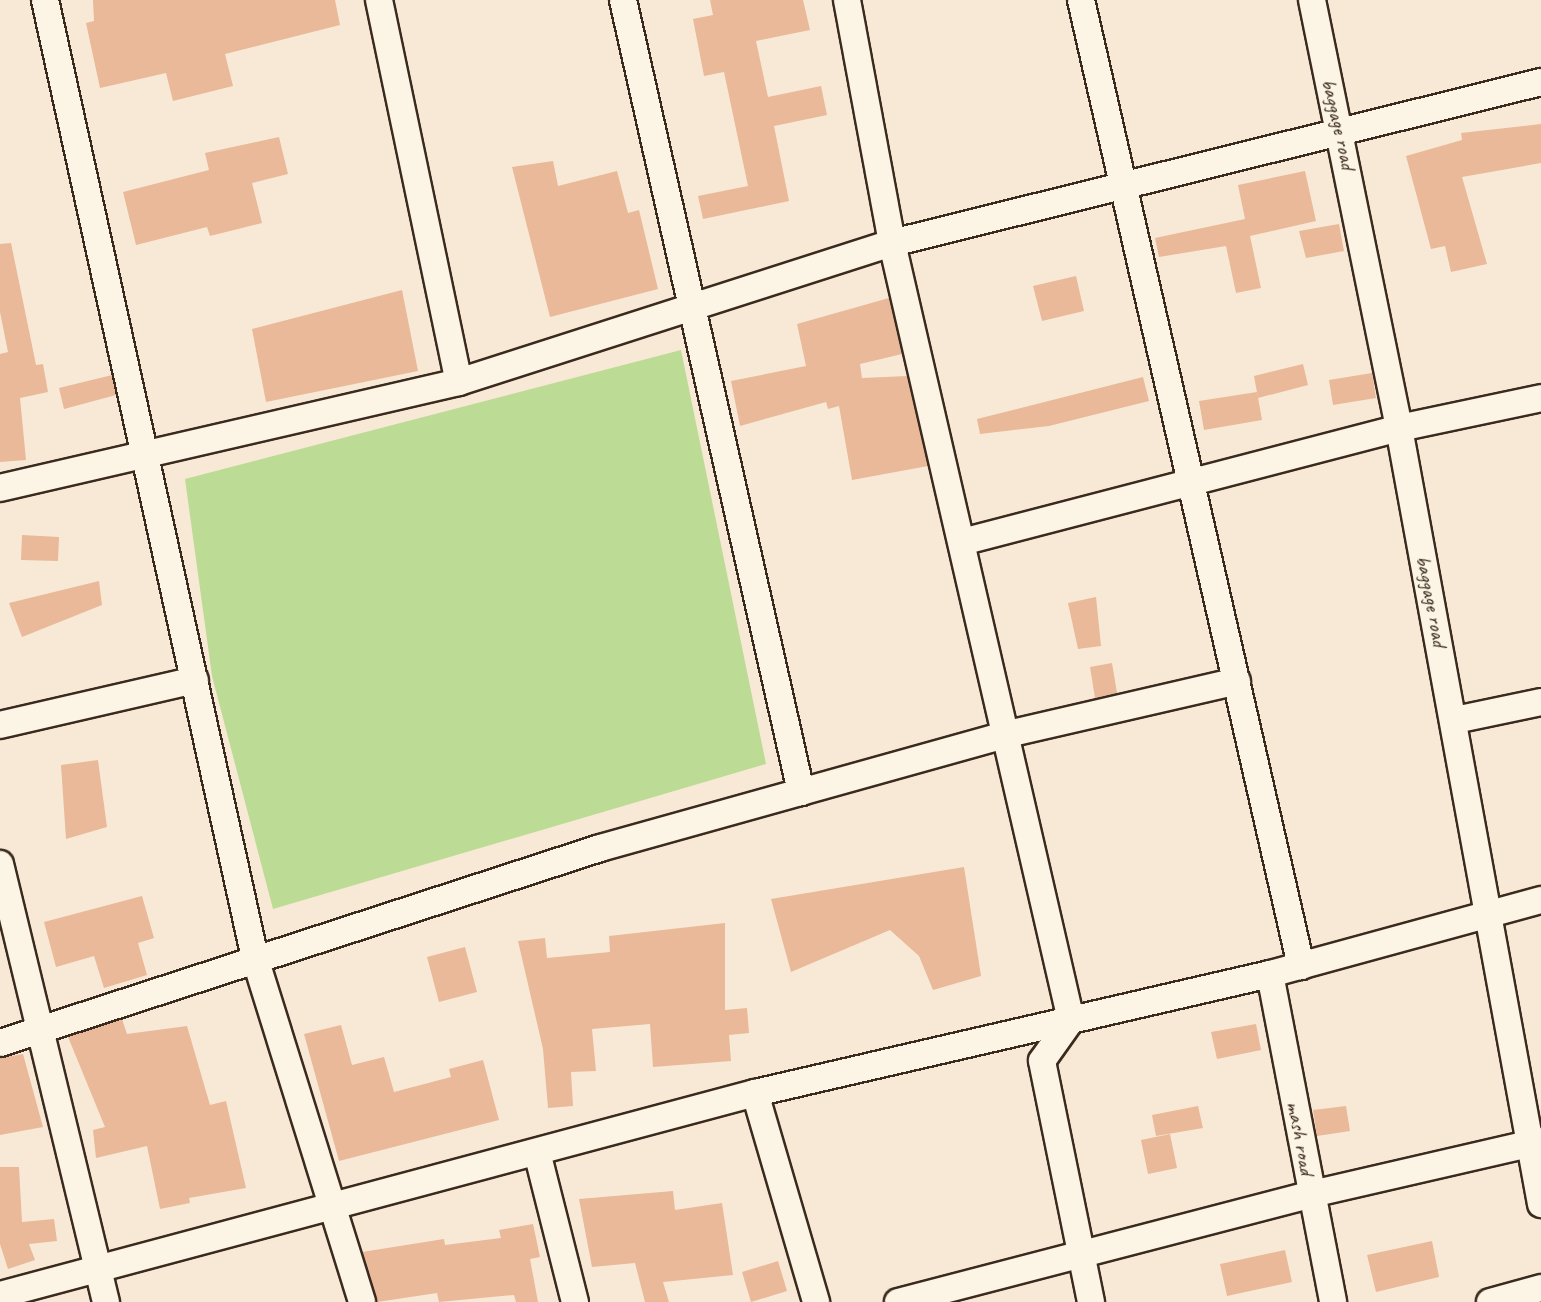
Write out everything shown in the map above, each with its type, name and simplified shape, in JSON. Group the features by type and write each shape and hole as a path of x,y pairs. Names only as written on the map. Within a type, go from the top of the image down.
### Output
{"street":[{"path":"45,0 148,454 255,958 362,1302"},
{"path":"379,0 459,382"},
{"path":"623,0 801,792"},
{"path":"847,0 892,243 1008,734 1071,1020 1042,1061 1091,1302"},
{"path":"1081,0 1301,966"},
{"name":"baggage road","path":"1312,0 1341,129 1455,720 1535,1143 1541,1204"},
{"path":"0,488 459,382 892,243 1124,182 1541,82"},
{"path":"962,542 1192,485 1399,428 1541,399"},
{"path":"0,725 195,680"},
{"path":"0,1043 255,958 600,848 1008,734 1237,681"},
{"path":"1455,720 1541,702"},
{"path":"0,864 37,1032 106,1302"},
{"path":"0,1295 755,1093 1270,974 1541,900"},
{"name":"mash road","path":"1270,974 1333,1302"},
{"path":"755,1093 816,1302"},
{"path":"898,1302 1312,1194 1535,1143"},
{"path":"537,1152 575,1302"},
{"path":"1490,1302 1541,1288"}],"green space":[{"path":"681,350 766,764 273,909 212,676 185,479"}],"building":[{"path":"93,0 335,0 340,25 225,54 233,86 173,101 166,73 100,88 86,23 94,21"},
{"path":"710,0 803,0 810,30 756,41 768,97 821,86 827,115 774,126 789,201 703,219 698,196 748,186 724,72 704,76 693,19 713,15"},
{"path":"1541,124 1541,163 1462,177 1487,264 1451,272 1445,246 1431,249 1406,156 1462,140 1461,133"},
{"path":"279,137 288,174 252,183 262,223 210,236 207,227 136,245 123,192 209,170 205,153"},
{"path":"553,161 558,186 617,171 628,213 639,210 658,289 550,317 512,167"},
{"path":"1305,171 1316,221 1250,236 1261,288 1236,293 1226,246 1159,257 1155,238 1245,219 1238,185"},
{"path":"1339,224 1344,251 1306,258 1299,231"},
{"path":"11,243 36,365 43,364 48,392 20,398 26,460 0,462 0,354 8,352 0,312 0,244"},
{"path":"1076,276 1084,311 1042,321 1033,286"},
{"path":"402,290 418,371 266,402 252,329"},
{"path":"889,298 902,354 860,364 862,378 907,376 928,466 852,480 839,406 828,409 826,402 740,426 731,381 806,366 797,324"},
{"path":"1303,364 1308,385 1258,398 1254,376"},
{"path":"1372,373 1376,398 1333,405 1329,380"},
{"path":"112,375 116,395 64,409 59,388"},
{"path":"1143,377 1149,401 1049,426 980,434 977,419"},
{"path":"1257,392 1262,420 1204,430 1199,401"},
{"path":"22,535 59,537 58,561 21,560"},
{"path":"99,581 102,605 22,637 9,603"},
{"path":"1096,597 1101,646 1078,649 1068,603"},
{"path":"1112,663 1117,693 1095,698 1090,667"},
{"path":"98,760 107,827 66,839 61,765"},
{"path":"964,867 981,976 933,990 919,956 890,930 791,972 771,899"},
{"path":"142,896 154,938 138,943 147,975 104,988 94,956 56,967 44,922"},
{"path":"725,923 725,1010 747,1008 749,1033 729,1035 731,1061 653,1067 650,1024 592,1029 596,1071 571,1072 573,1106 548,1108 543,1049 518,941 545,938 547,958 610,952 609,936"},
{"path":"465,947 477,992 439,1002 427,957"},
{"path":"122,1019 127,1034 187,1026 210,1105 226,1101 246,1188 189,1198 190,1203 160,1209 147,1146 96,1158 93,1130 105,1127 68,1037"},
{"path":"1256,1024 1261,1050 1217,1059 1211,1032"},
{"path":"341,1025 352,1065 384,1057 394,1092 451,1077 449,1069 483,1060 499,1120 339,1161 304,1034"},
{"path":"23,1054 43,1127 0,1135 0,1058"},
{"path":"1198,1106 1203,1128 1156,1136 1152,1115"},
{"path":"1346,1106 1350,1131 1317,1136 1313,1110"},
{"path":"1170,1134 1177,1168 1148,1174 1141,1140"},
{"path":"0,1167 19,1167 22,1222 54,1219 57,1241 29,1244 35,1260 8,1269 0,1244"},
{"path":"673,1191 675,1210 722,1203 733,1275 663,1282 669,1302 645,1302 635,1263 592,1267 579,1199"},
{"path":"533,1224 540,1257 530,1259 538,1302 516,1302 514,1295 439,1302 437,1293 377,1302 362,1252 444,1239 445,1245 501,1238 499,1230"},
{"path":"1432,1241 1439,1277 1376,1292 1367,1255"},
{"path":"1285,1250 1292,1282 1227,1296 1220,1264"},
{"path":"778,1261 787,1291 751,1302 742,1272"}]}
